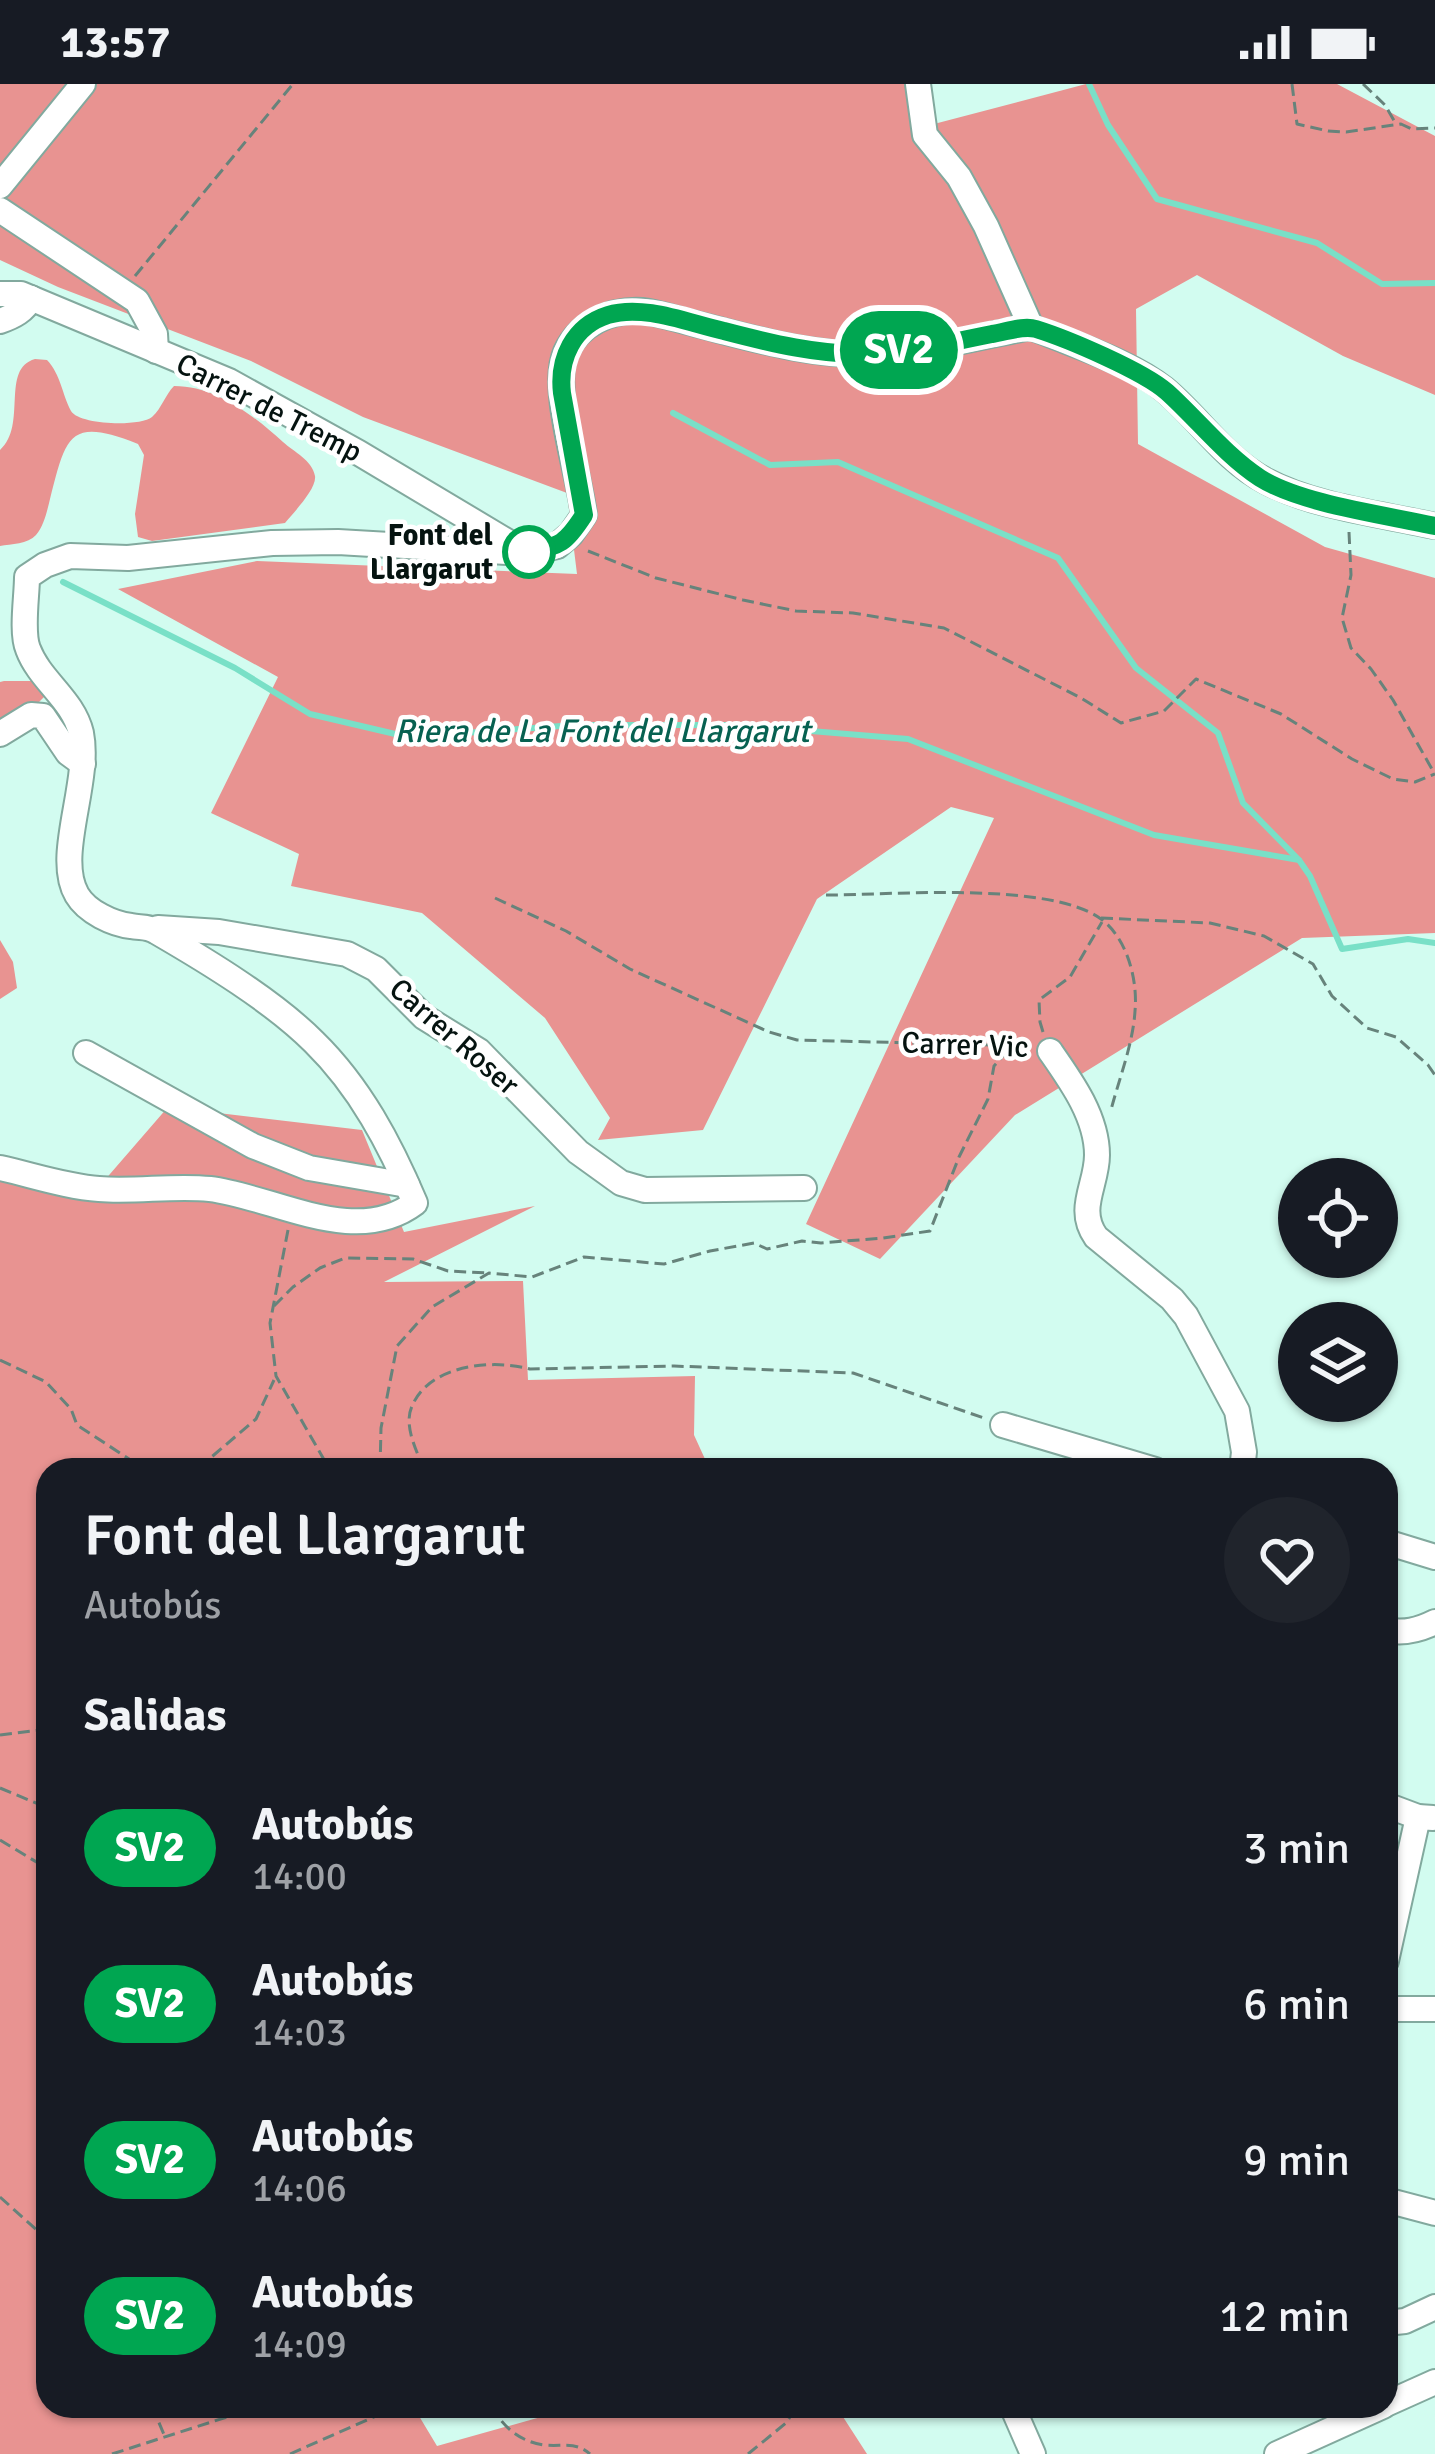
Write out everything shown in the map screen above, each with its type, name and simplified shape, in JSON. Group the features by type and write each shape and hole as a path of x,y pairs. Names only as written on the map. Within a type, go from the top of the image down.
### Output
{"street":[{"path":"0,186 83,84"},
{"path":"918,84 925,135 959,178 986,226 1031,327"},
{"path":"0,210 137,301 155,334 156,351"},
{"name":"Carrer de Tremp","path":"0,294 21,294 230,381 525,553"},
{"path":"0,321 26,308 31,298"},
{"path":"411,1194 391,1147 361,1099 314,1041 256,995 151,928 126,926 96,914 77,896 69,862 83,764 80,732 70,706 38,668 26,645 27,577 45,565 70,556 128,558 272,543 338,542 525,553 557,546 584,515 560,375 566,351 582,328 609,315 640,311 764,341 867,354 1031,327 1163,388 1263,480 1298,495 1435,526"},
{"path":"0,734 31,715 43,716 68,753 83,764"},
{"name":"Carrer Roser","path":"151,928 219,932 347,954 376,969 424,1017 479,1051 578,1152 621,1184 645,1190 804,1188"},
{"path":"189,930 216,950"},
{"name":"Carrer Vic","path":"1050,1052 1076,1089 1094,1134 1098,1158 1085,1205 1090,1228 1186,1316 1237,1411 1243,1458"},
{"path":"86,1053 254,1146 309,1168 411,1194"},
{"path":"0,1168 97,1190 204,1188 292,1211 367,1221 399,1215 411,1194"},
{"path":"1003,1425 1114,1458"},
{"path":"1398,1546 1435,1557"},
{"path":"1398,1633 1435,1622"},
{"path":"1398,1809 1427,1817 1398,1918"},
{"path":"1398,2009 1435,2009"},
{"path":"1398,2203 1435,2212"},
{"path":"1398,2322 1435,2308"},
{"path":"1398,2399 1435,2382"},
{"path":"1017,2418 1033,2454"},
{"path":"1277,2454 1356,2418"}],"path":[{"path":"122,291 293,84"},
{"path":"1292,84 1297,124 1346,132 1402,124 1412,129 1435,128"},
{"path":"1364,84 1385,105 1396,126"},
{"path":"563,541 656,578 743,599 796,611 944,628 1121,723 1164,711 1196,679 1281,714 1370,770 1415,782 1435,774 1393,700 1352,648 1342,617 1351,575 1348,507"},
{"path":"826,896 1008,893 1076,907 1101,919 1210,923 1264,936 1313,964 1332,996 1367,1028 1396,1037 1435,1075"},
{"name":"Carrer Vic","path":"495,898 566,931 630,969 797,1040 1039,1046 1050,1052"},
{"path":"273,1307 320,1268 345,1258 413,1259 448,1271 532,1277 584,1257 664,1264 754,1243 767,1249 802,1241 930,1231 988,1099 994,1066 1004,1056 1050,1052 1040,1022 1040,1000 1070,977 1101,919"},
{"path":"1101,919 1129,956 1136,1010 1108,1120"},
{"path":"292,1211 271,1323 276,1376 323,1458"},
{"path":"380,1458 381,1428 398,1346 432,1307 489,1274"},
{"path":"0,1360 46,1382 71,1409 77,1425 128,1458"},
{"path":"419,1458 410,1433 410,1408 423,1390 442,1376 489,1363 530,1369 674,1366 853,1373 1003,1425"},
{"path":"210,1458 256,1418 276,1376"},
{"path":"0,1735 36,1731"},
{"path":"0,1788 36,1803"},
{"path":"0,1840 36,1862"},
{"path":"0,2197 36,2229"},
{"path":"157,2418 165,2437"},
{"path":"112,2454 224,2418"},
{"path":"290,2454 372,2418"},
{"path":"499,2418 516,2436 542,2445 579,2445 590,2454"},
{"path":"748,2454 789,2418"}],"shaded area":[{"path":"0,84 910,84 934,124 1086,84 1337,84 1435,136 1435,395 1343,356 1197,275 1136,309 1138,444 1325,547 1435,578 1435,933 1302,938 1015,1115 880,1259 806,1224 994,818 951,807 817,899 703,1130 598,1140 610,1118 545,1018 422,913 291,886 299,854 211,813 278,677 118,589 257,561 577,574 567,493 363,417 251,361 0,260"},
{"path":"35,359 47,360 52,366 71,411 97,422 152,417 174,386 219,397 246,412 306,461 315,476 312,487 285,523 152,541 138,537 135,514 144,455 138,444 84,433 66,447 39,531 29,540 0,546 0,450 12,427 19,374"},
{"path":"32,681 44,687 44,697 0,726 0,682"},
{"path":"0,940 13,962 17,988 0,999"},
{"path":"168,1107 362,1130 404,1232 535,1206 384,1282 523,1281 528,1380 695,1376 694,1435 705,1458 36,1458 36,2418 420,2418 437,2446 537,2418 844,2418 867,2454 0,2454 0,1170 97,1189"}],"waterway":[{"path":"1089,84 1108,125 1157,199 1317,243 1382,284 1435,283"},
{"name":"Riera de La Font del Llargarut","path":"673,413 770,465 838,462 1058,558 1136,668 1218,733 1243,803 1310,876 1342,949 1408,939 1435,943"},
{"name":"Riera de La Font del Llargarut","path":"63,582 235,668 310,714 408,737 575,725 739,725 908,739 1154,835 1299,860"}],"bus line":[{"name":"SV2","path":"525,553 557,546 584,515 560,375 566,351 582,328 609,315 640,311 764,341 867,354 1031,327 1163,388 1263,480 1298,495 1435,526"}],"place":[{"name":"Font del Llargarut","path":"529,552"}]}
